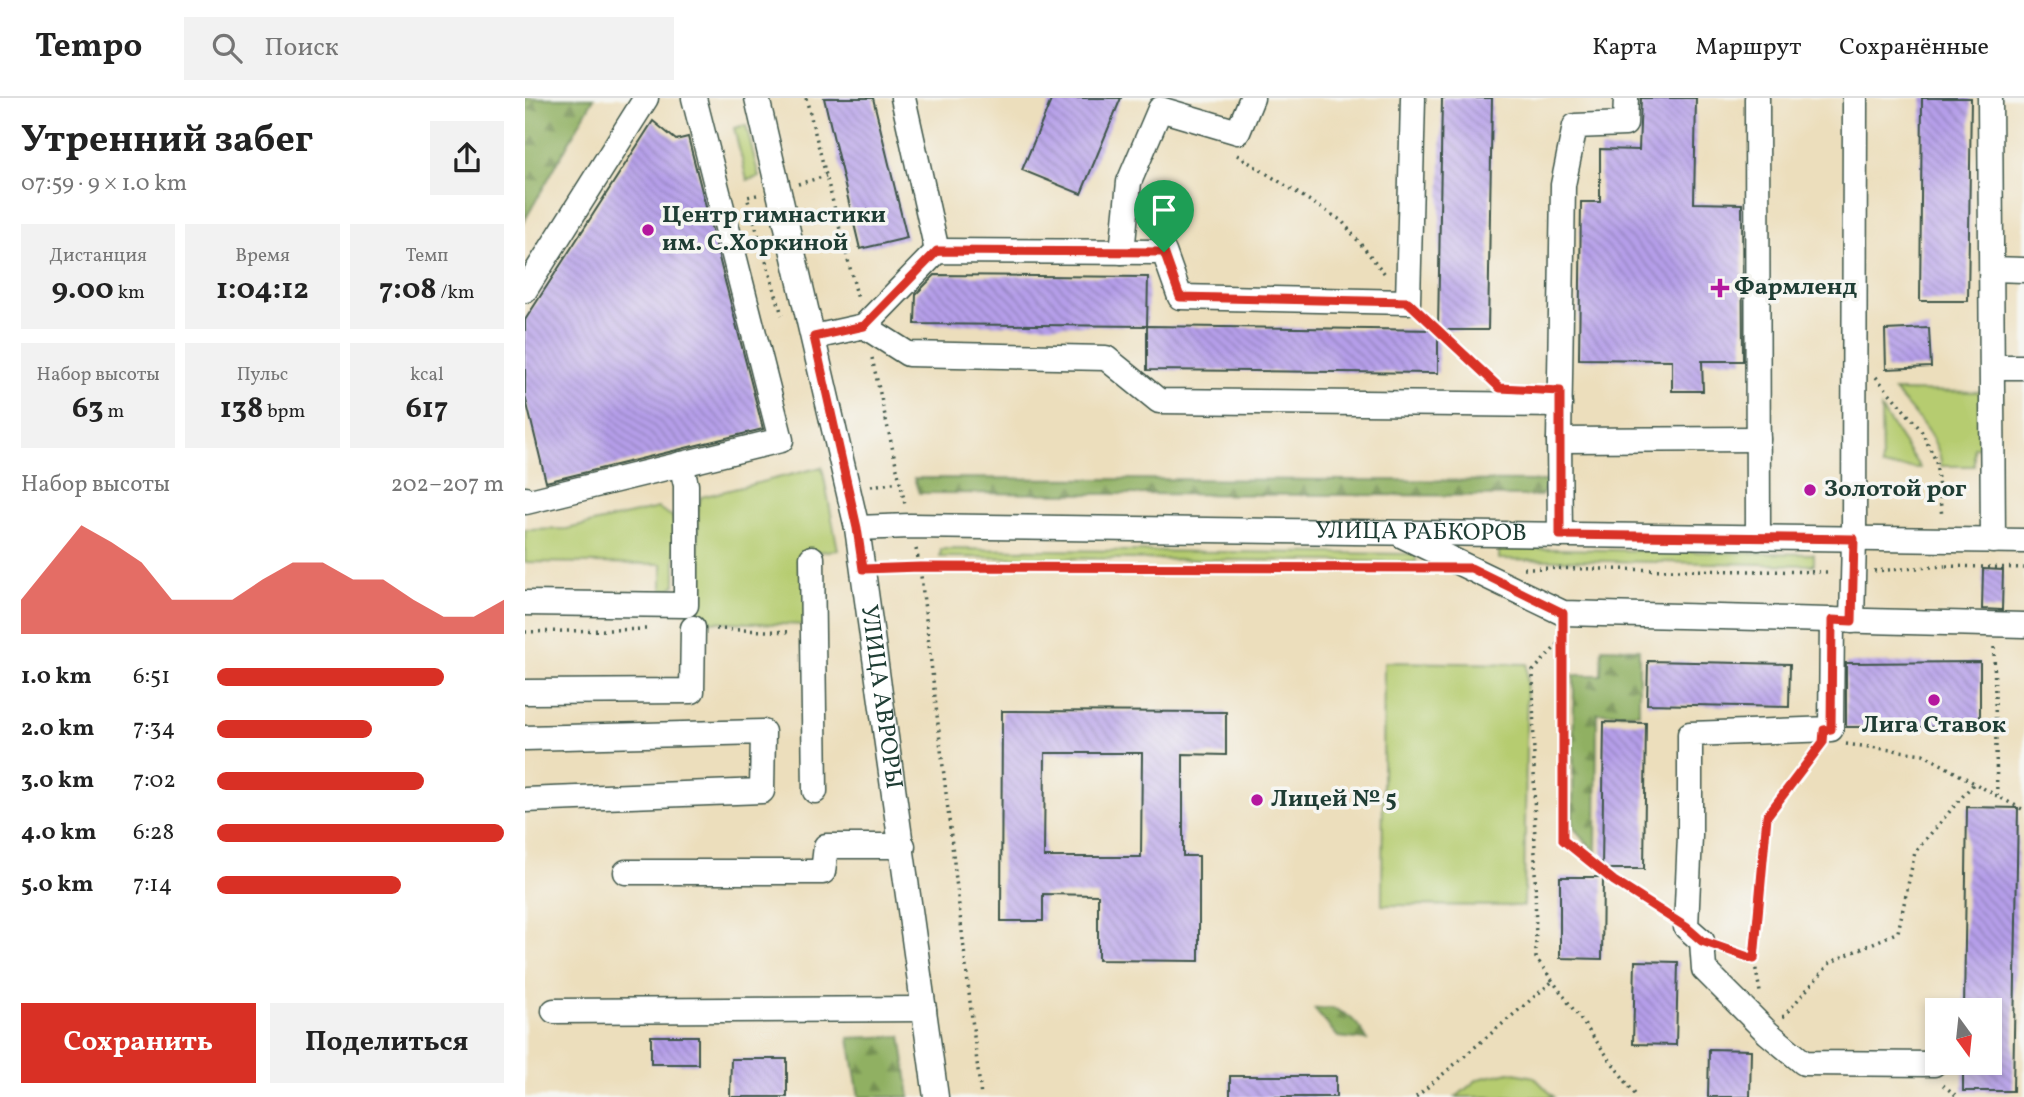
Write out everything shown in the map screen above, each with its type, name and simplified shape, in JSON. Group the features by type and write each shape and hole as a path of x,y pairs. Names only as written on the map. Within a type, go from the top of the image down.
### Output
{"street":[{"path":"525,290 646,98"},
{"path":"525,501 781,440 695,98"},
{"name":"УЛИЦА АВРОРЫ","path":"757,98 857,528 936,1097"},
{"path":"903,98 937,251"},
{"path":"1122,252 1129,182 1160,109 1238,132 1252,98"},
{"path":"814,337 864,326 937,251 1164,252 1180,297 1408,302 1413,98"},
{"path":"1560,535 1563,185 1575,126 1625,124 1626,98"},
{"path":"1758,98 1758,538"},
{"path":"1855,98 1853,572 1842,621 1831,729 1824,736 1690,734 1689,856 1694,934 1704,969 1768,1033 1804,1063 1925,1071"},
{"path":"1990,98 1993,541"},
{"path":"1992,269 2024,270"},
{"path":"864,326 908,354 1106,358 1159,401 1560,405"},
{"path":"1993,367 2024,367"},
{"path":"1559,440 1758,439"},
{"path":"525,603 686,605 686,485 681,464"},
{"name":"УЛИЦА РАБКОРОВ","path":"857,528 910,526 2024,541"},
{"path":"1396,533 1563,613 2024,625"},
{"path":"813,558 815,791"},
{"path":"525,692 692,691 693,628"},
{"path":"525,738 763,732 762,791 525,800"},
{"path":"627,872 823,872 826,846 903,846"},
{"path":"554,1011 924,1009"}],"path":[{"path":"1236,155 1342,221 1408,302 1500,388"},
{"path":"1873,373 1921,430 1936,461 1945,540"},
{"path":"910,526 920,567 981,1097"},
{"path":"1513,568 1853,572 1945,566"},
{"path":"863,569 1416,568"},
{"path":"1563,613 1563,840 1614,881 1694,934 1754,959"},
{"path":"1994,624 1997,796"},
{"path":"1563,639 1534,671 1536,958 1637,1097"},
{"path":"1761,996 1754,959 1767,816 1824,736 1923,754 2024,810"},
{"path":"1768,1033 1831,962 1898,932 1915,852 1975,782"},
{"path":"1416,1097 1553,981"},
{"path":"1939,1075 1958,1097"}],"green space":[{"path":"525,98 594,98 525,220"},
{"path":"746,125 759,177 747,180 734,128"},
{"path":"1894,391 1990,392 1989,448 1974,447 1974,466 1941,466 1940,456 1931,436"},
{"path":"1881,409 1920,468 1882,467"},
{"path":"822,467 838,550 807,553 807,625 699,621 698,507 701,497"},
{"path":"914,478 1550,481 1541,496 919,493"},
{"path":"658,508 673,517 675,527 675,585 670,589 662,590 662,564 525,562 525,530 567,529"},
{"path":"1499,548 1814,554 1814,565 1499,559"},
{"path":"941,549 1416,554 1416,562 940,557"},
{"path":"1602,648 1639,649 1639,713 1597,713 1596,853 1573,827 1574,675 1601,675"},
{"path":"1384,662 1527,664 1524,906 1382,905"},
{"path":"1332,1008 1353,1020 1367,1040 1338,1037 1314,1009"},
{"path":"901,1036 910,1097 859,1097 849,1038"},
{"path":"1509,1072 1534,1077 1554,1097 1456,1097 1478,1079"}],"building":[{"path":"824,98 873,98 907,238 860,249"},
{"path":"1052,98 1121,98 1081,194 1022,170"},
{"path":"1442,98 1492,98 1488,330 1438,330"},
{"path":"1641,98 1696,98 1694,203 1742,204 1743,361 1702,361 1703,391 1672,391 1672,360 1579,359 1581,202 1600,202 1600,149 1639,150"},
{"path":"1922,98 1971,98 1968,301 1920,301"},
{"name":"Центр гимнастики им. С.Хоркиной","path":"653,121 676,140 688,137 763,429 546,482 525,396 525,320"},
{"path":"935,275 1148,277 1147,326 915,324 916,294"},
{"path":"1147,326 1438,330 1438,373 1147,370"},
{"path":"1929,328 1931,367 1886,369 1885,330"},
{"path":"1983,569 2003,570 2002,610 1982,609"},
{"path":"1648,661 1790,664 1789,707 1647,704"},
{"path":"1980,662 1980,727 1846,727 1846,663"},
{"path":"1002,711 1226,712 1226,755 1183,754 1183,856 1199,856 1199,961 1098,960 1098,895 1043,894 1043,921 1001,921","holes":["1045,753 1142,753 1141,857 1044,857"]},
{"path":"1604,722 1646,723 1644,869 1602,869"},
{"path":"1967,807 2018,808 2013,1091 1963,1091 1963,1075 2002,1075 2002,998 1964,998"},
{"path":"1560,877 1603,877 1602,959 1560,958"},
{"path":"1635,961 1678,962 1676,1045 1633,1044"},
{"path":"651,1036 698,1036 698,1064 651,1064"},
{"path":"1709,1049 1751,1050 1750,1097 1708,1097"},
{"path":"731,1059 787,1059 787,1097 730,1097"},
{"path":"1230,1076 1336,1076 1336,1097 1230,1097"}],"place":[{"name":"Центр гимнастики им. С.Хоркиной","path":"648,230"},
{"name":"Фармленд","path":"1720,288"},
{"name":"Золотой рог","path":"1810,490"},
{"name":"Лига Ставок","path":"1934,700"},
{"name":"Лицей № 5","path":"1257,800"}],"route":[{"path":"937,251 1164,252 1180,297 1408,302 1500,388 1560,391 1560,535 1854,539 1852,621 1832,620 1831,729 1824,730 1823,742 1767,816 1754,959 1702,941 1686,927 1614,881 1563,840 1563,613 1471,568 863,569 857,528 814,337 864,326 937,251"}]}
